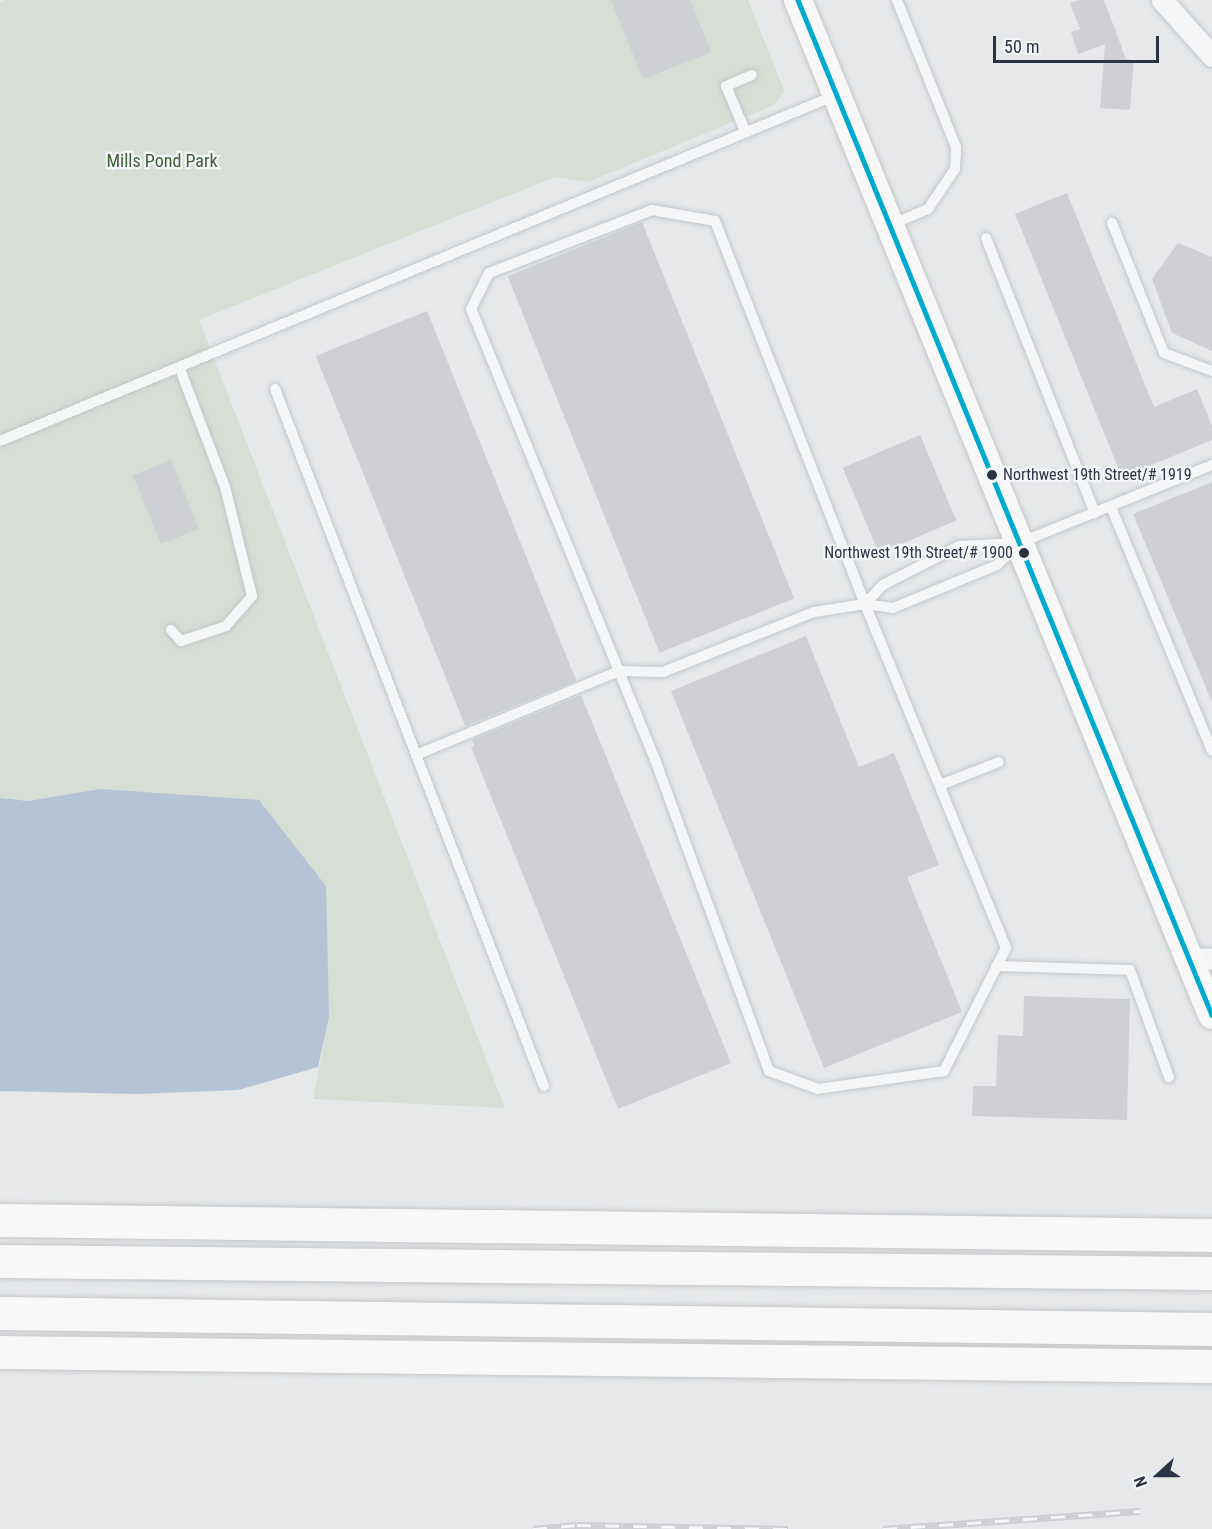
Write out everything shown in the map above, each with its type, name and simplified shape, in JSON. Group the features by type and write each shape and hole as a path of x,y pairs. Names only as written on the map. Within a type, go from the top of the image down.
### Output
{"highway":[{"path":"0,1220 1210,1235"},
{"path":"0,1261 1212,1274"},
{"path":"0,1313 1212,1329"},
{"path":"0,1352 1212,1366"}],"street":[{"path":"798,0 1019,543 1201,958 1212,1015"},
{"path":"1162,0 1212,56"}],"lane":[{"path":"890,225 928,209 955,169 956,147 897,0"},
{"path":"746,133 726,86 752,75"},
{"path":"0,441 180,369 836,94"},
{"path":"652,210 715,221 865,604 1006,948 944,1071 818,1089 769,1071 619,671 471,309 489,273 652,210"},
{"path":"1112,223 1164,352 1212,371"},
{"path":"986,238 1095,513"},
{"path":"171,630 182,641 226,626 252,596 225,487 180,369"},
{"path":"275,389 544,1086"},
{"path":"865,604 883,585 959,546 1019,543 1212,465"},
{"path":"1111,507 1212,751"},
{"path":"416,754 619,671 663,672 814,612 865,604 893,608 997,565 1019,543"},
{"path":"940,785 999,762"},
{"path":"996,966 1130,970 1169,1077"}],"green space":[{"name":"Mills Pond Park","path":"4,0 748,0 785,92 774,105 588,182 555,177 199,320 505,1108 313,1099 329,1017 100,789 28,801 0,800 0,2"}],"water":[{"path":"100,789 259,800 326,886 329,1017 318,1067 238,1090 137,1094 0,1091 0,798 28,801"}],"building":[{"path":"611,0 690,0 711,52 643,79"},
{"path":"1080,0 1104,0 1126,59 1134,60 1130,110 1100,108 1105,44 1078,54 1071,32 1080,29 1070,3"},
{"path":"1067,193 1154,407 1197,389 1212,426 1212,440 1122,477 1015,214"},
{"path":"642,222 794,598 660,653 508,276"},
{"path":"1178,243 1212,257 1212,351 1172,333 1152,279"},
{"path":"427,311 576,681 465,726 316,356"},
{"path":"920,435 956,521 879,553 843,468"},
{"path":"171,460 199,529 161,544 133,475"},
{"path":"1212,482 1212,702 1133,514"},
{"path":"806,636 859,767 894,753 939,865 907,877 962,1012 824,1068 671,691"},
{"path":"581,695 731,1063 618,1109 471,747 474,746 472,740"},
{"path":"1024,996 1130,999 1127,1120 972,1116 973,1086 996,1086 998,1035 1023,1036"}],"railway":[{"path":"883,1529 1139,1511"},
{"path":"533,1529 577,1525 788,1529"}],"transit line":[{"path":"798,0 1212,1015"}],"place":[{"name":"Northwest 19th Street/# 1919","path":"992,475"},
{"name":"Northwest 19th Street/# 1900","path":"1024,553"}]}
